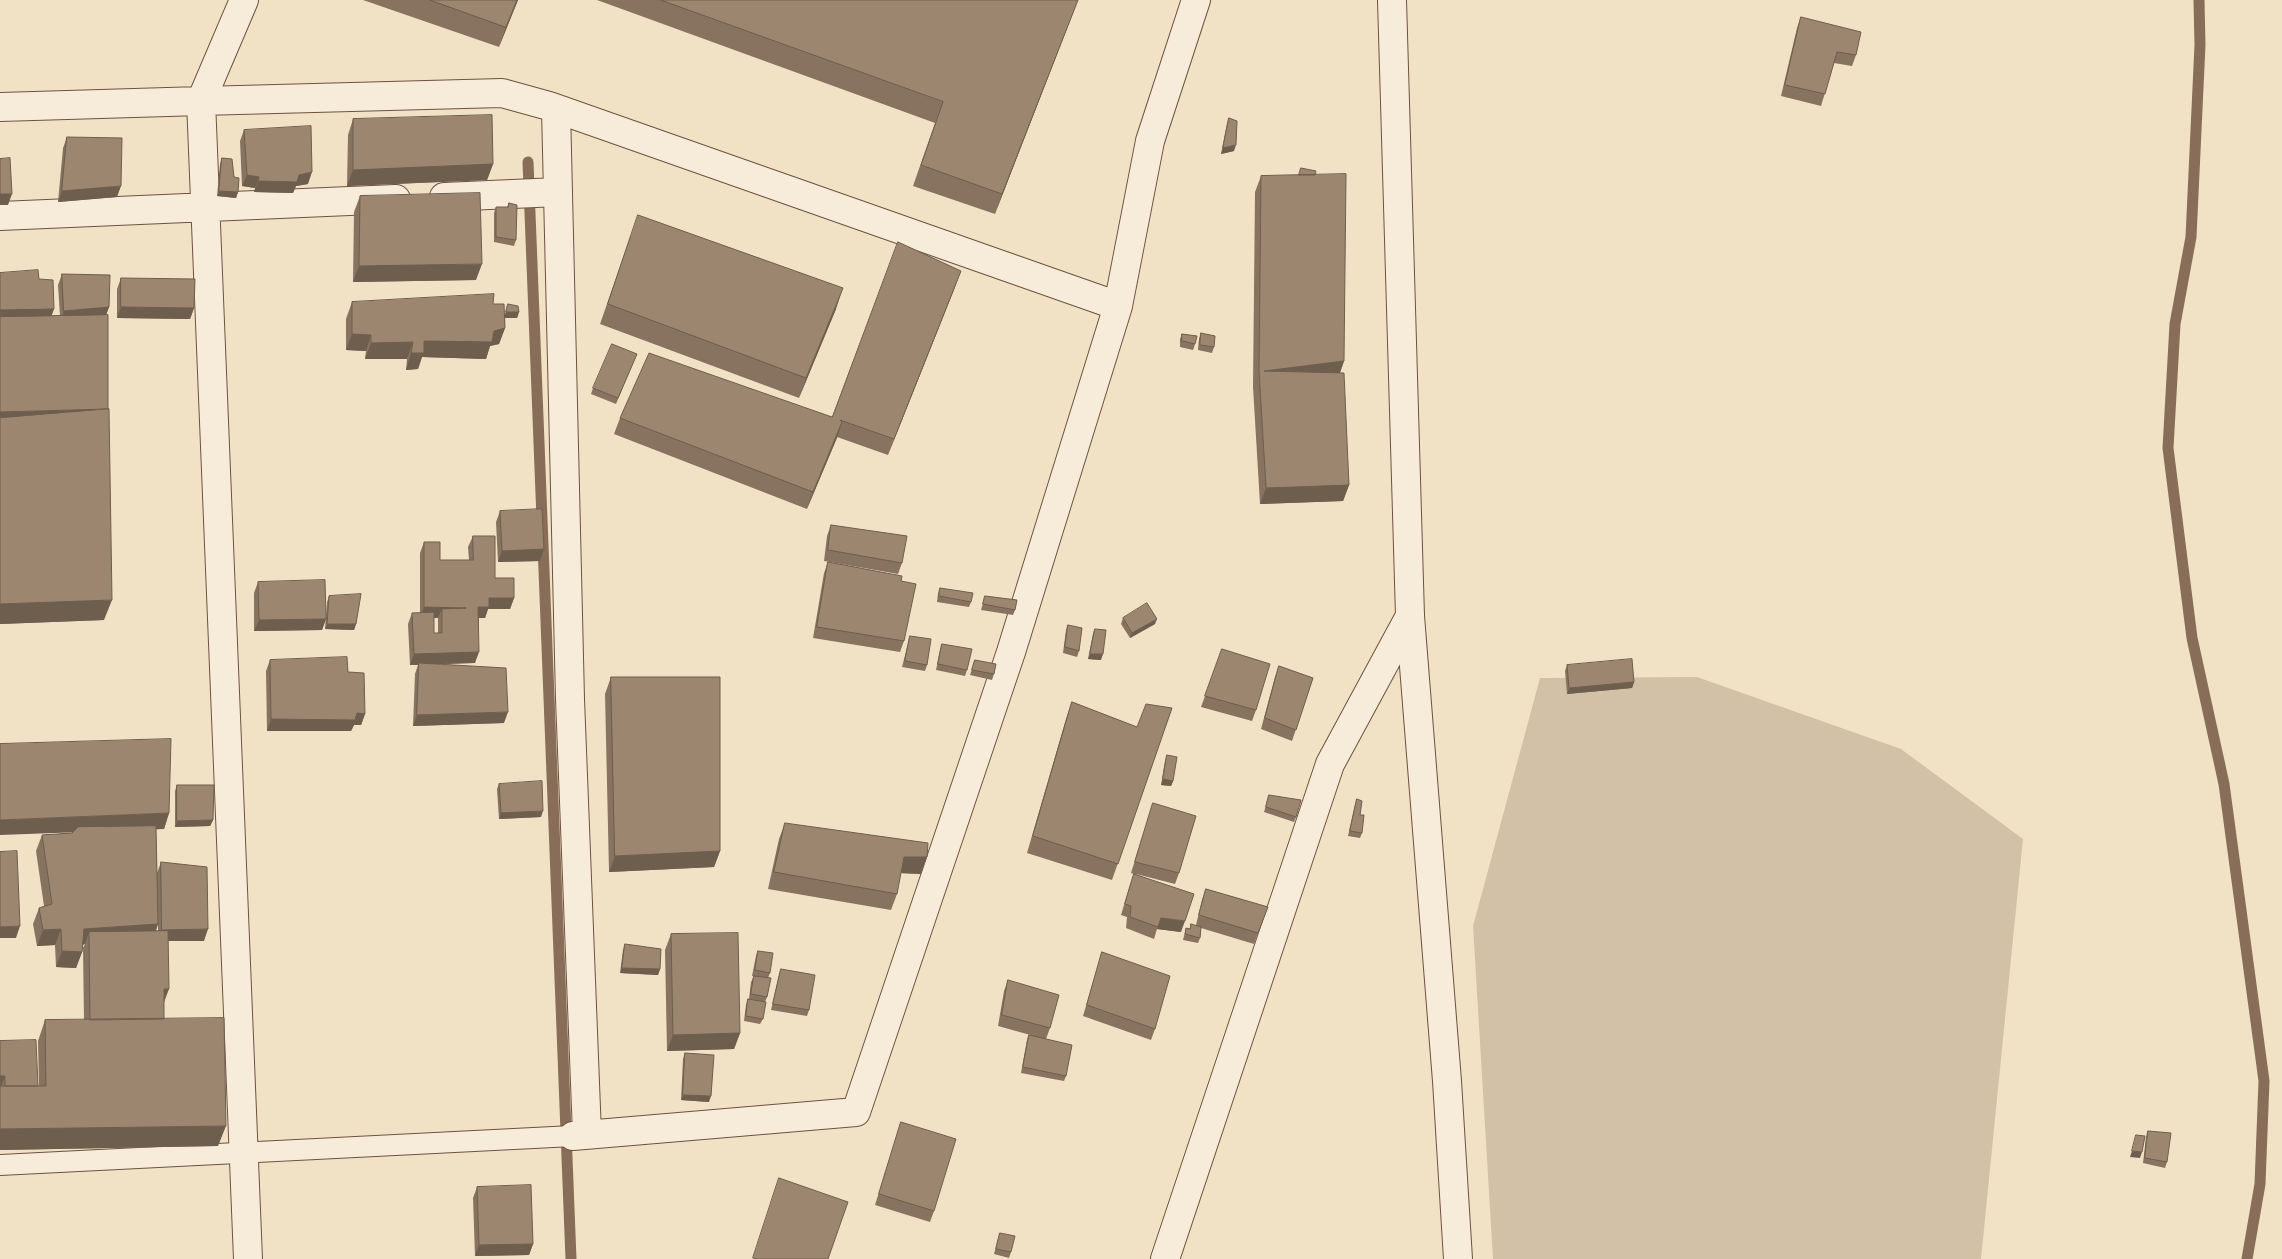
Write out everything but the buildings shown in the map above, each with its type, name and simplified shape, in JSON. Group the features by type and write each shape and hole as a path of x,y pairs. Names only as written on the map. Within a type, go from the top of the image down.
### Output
{"street":[{"path":"244,0 202,101 248,1259"},
{"path":"556,109 580,1135 856,1112 1011,652 1118,306 1150,141 1196,0"},
{"path":"1392,0 1410,616 1447,1081 1458,1259"},
{"path":"0,107 502,92 556,109 1118,306"},
{"path":"0,216 558,192"},
{"path":"1165,1259 1330,764 1410,616"}],"lane":[{"path":"0,1166 580,1135"}],"shaded area":[{"path":"1697,677 1901,749 2023,839 1981,1259 1493,1259 1473,926 1540,678"}],"waterway":[{"path":"2199,0 2200,45 2191,237 2175,324 2168,448 2192,638 2224,784 2264,1081 2260,1184 2247,1259"},
{"path":"528,162 571,1259"}]}
